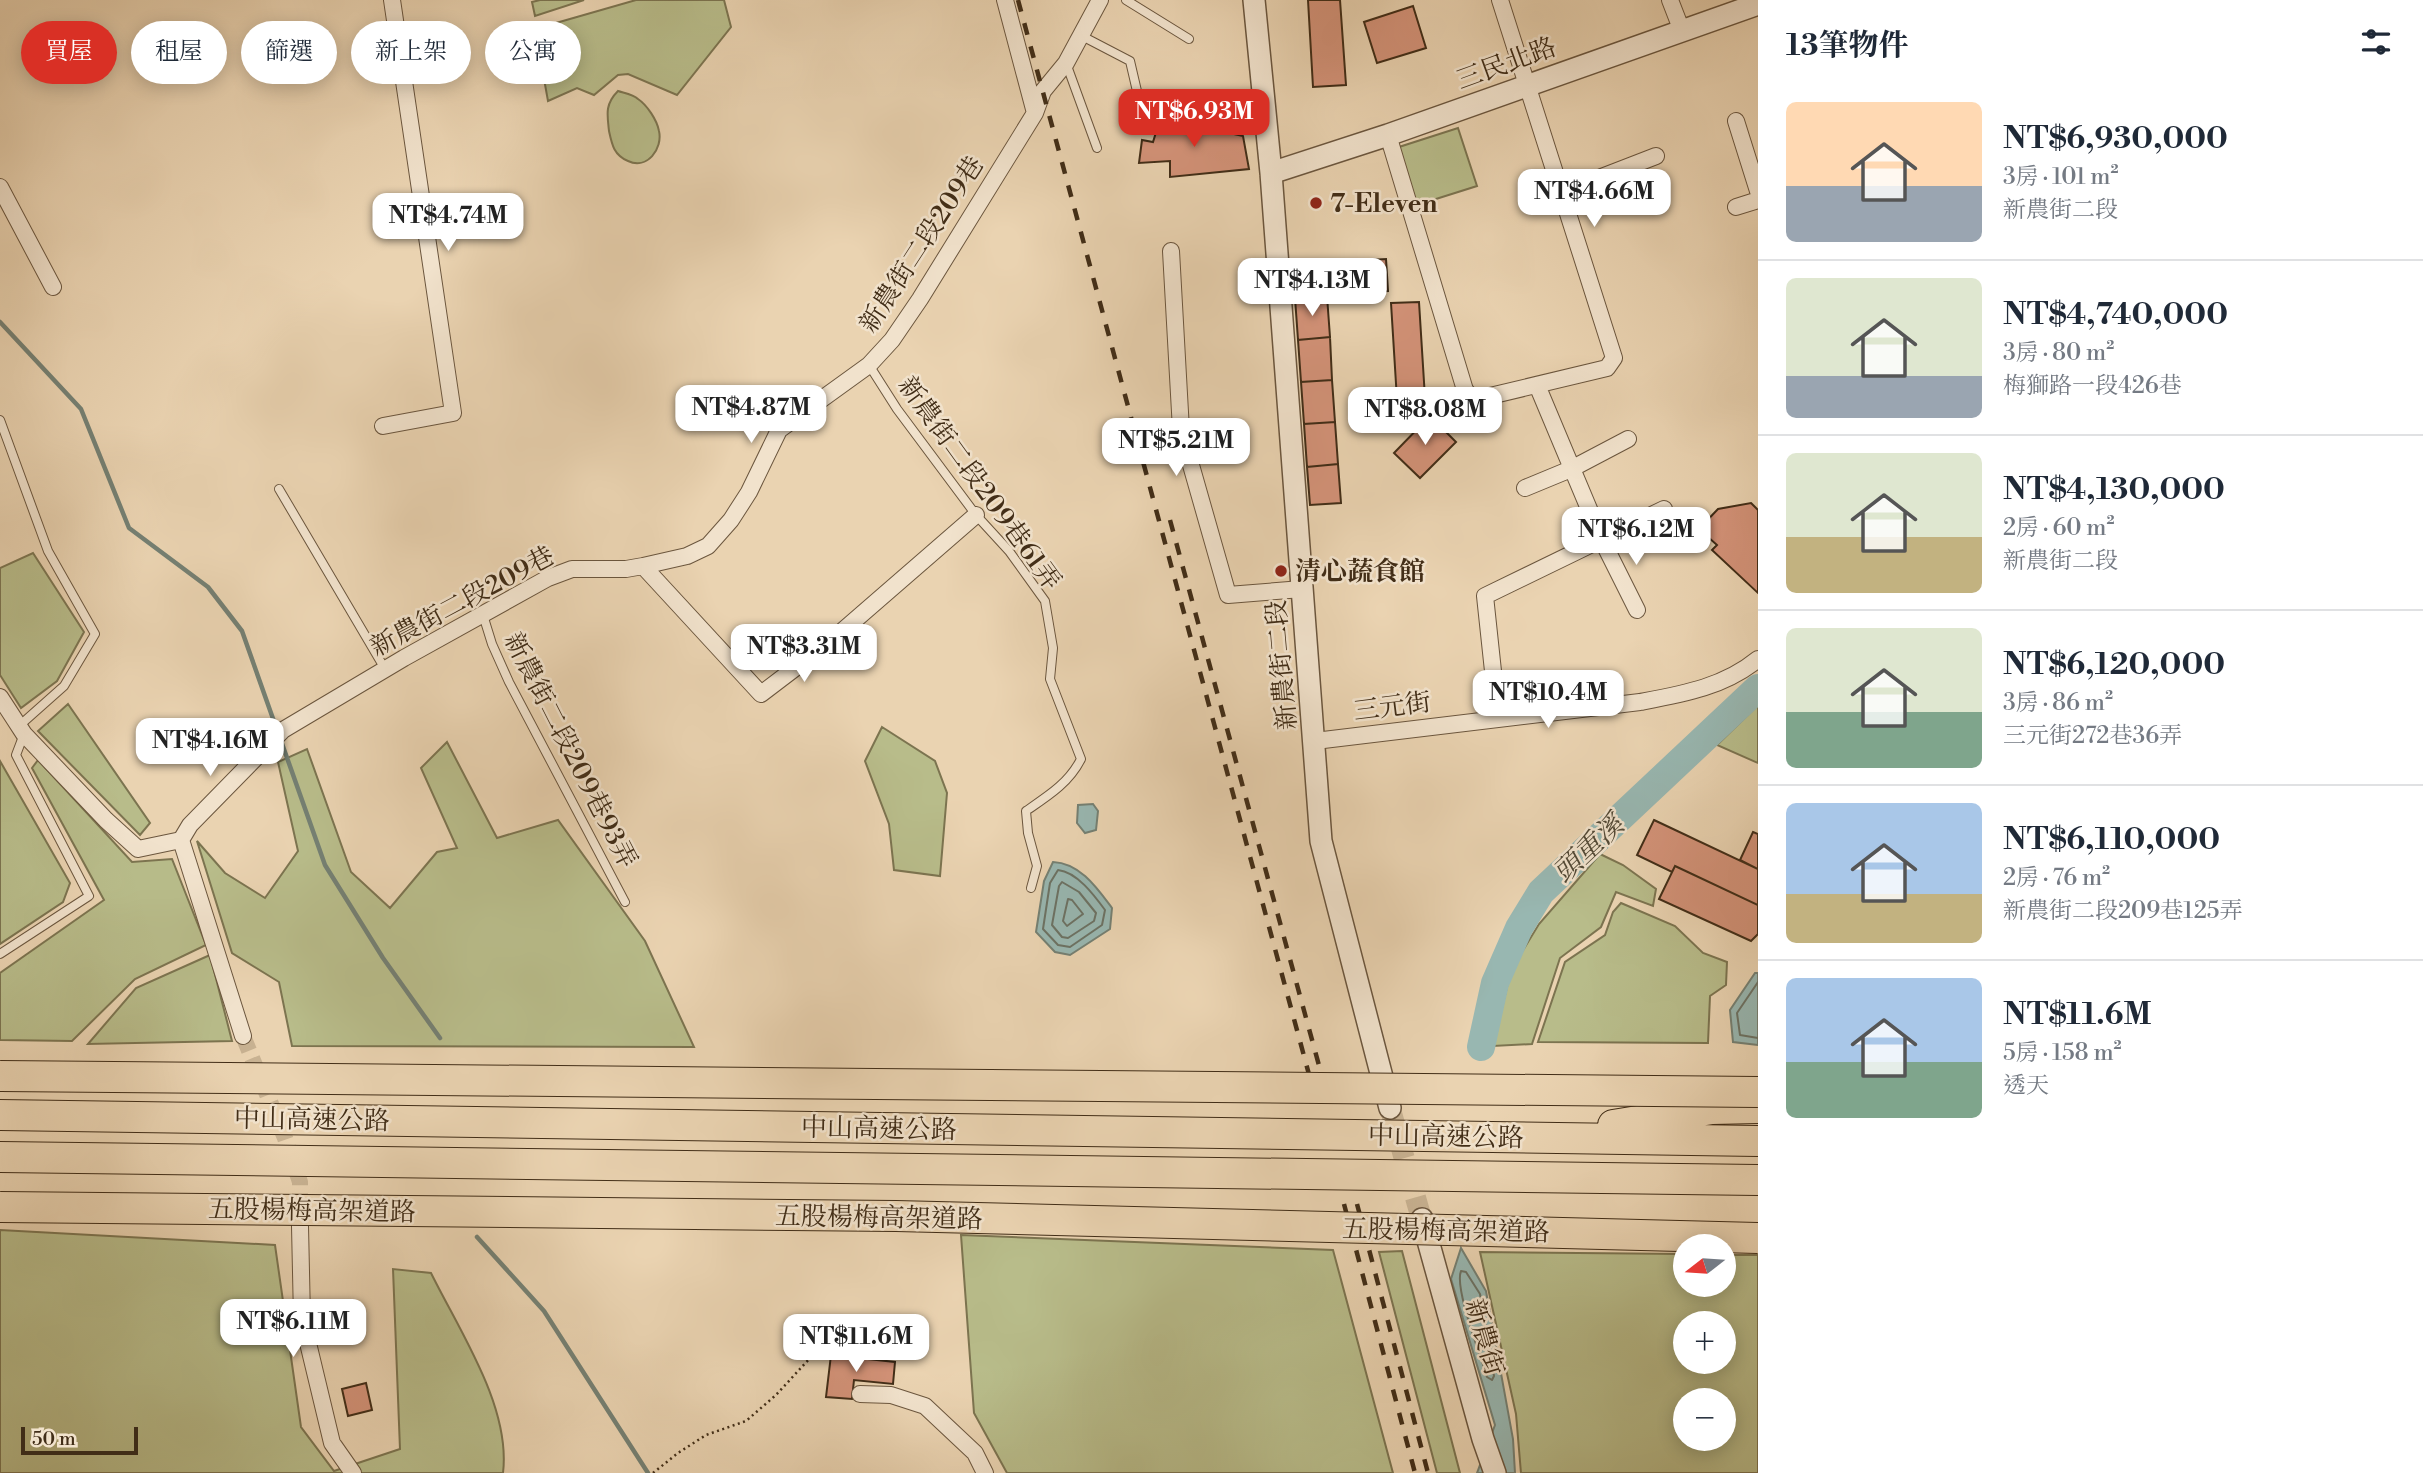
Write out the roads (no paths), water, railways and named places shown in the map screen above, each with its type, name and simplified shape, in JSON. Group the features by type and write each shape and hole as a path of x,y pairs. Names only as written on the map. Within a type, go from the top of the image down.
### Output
{"highway":[{"path":"0,1076 1758,1092"},
{"path":"1537,1138 1712,1110 1758,1108"},
{"name":"中山高速公路","path":"0,1115 1758,1141"},
{"name":"中山高速公路","path":"0,1157 1758,1180"},
{"path":"1628,1180 1758,1195"},
{"name":"五股楊梅高架道路","path":"0,1207 896,1216 1758,1238"}],"street":[{"path":"383,426 453,413 392,0"},
{"path":"1005,0 1035,114"},
{"name":"新農街二段209巷","path":"181,840 190,825 283,730 548,578 572,569 626,569 643,566 687,556 708,546 731,520 749,492 779,430 869,365 892,340 1035,114 1043,91 1066,63 1100,0"},
{"name":"新農街二段","path":"1254,0 1271,173 1321,841 1390,1108"},
{"path":"1388,135 1465,390 1472,398 1607,368 1614,358 1500,0"},
{"path":"1670,0 1682,31"},
{"name":"三民北路","path":"1271,173 1388,135 1758,4"},
{"path":"1736,121 1758,191"},
{"path":"1563,192 1656,156"},
{"path":"0,187 54,287"},
{"path":"1735,207 1758,200"},
{"path":"1171,251 1181,430 1228,596 1302,589"},
{"path":"1537,385 1602,540 1637,610"},
{"path":"1525,488 1571,469 1628,439"},
{"path":"1498,718 1485,596 1664,509"},
{"path":"643,566 761,694 832,640 976,515"},
{"name":"三元街","path":"1315,741 1640,702 1713,685 1742,672 1758,659"},
{"path":"0,697 21,730 106,820 138,849 181,840 243,1036"},
{"name":"新農街","path":"1421,1217 1483,1439 1496,1473"},
{"path":"300,1226 302,1318 332,1443 353,1473"},
{"path":"860,1394 891,1395 925,1406 975,1453 985,1473"}],"lane":[{"path":"1126,0 1189,39"},
{"path":"1080,35 1130,61 1143,117"},
{"path":"1066,63 1097,148"},
{"name":"新農街二段209巷61弄","path":"869,365 897,409 976,515 1009,551 1045,601 1053,648 1050,679 1082,759 1074,774 1026,811 1028,833 1037,866 1031,888"},
{"path":"0,420 48,551 95,634 64,686 21,730 16,755 89,897 0,954"},
{"path":"279,489 386,669"},
{"name":"新農街二段209巷93弄","path":"483,615 492,644 509,682 625,902"}],"water":[{"path":"1093,804 1098,811 1096,830 1085,833 1077,823 1078,805"},
{"path":"1053,862 1063,863 1080,872 1112,908 1110,929 1070,955 1055,952 1036,932 1044,881"},
{"path":"1755,973 1758,973 1758,1045 1733,1042 1730,1010"},
{"path":"1461,1248 1486,1291 1513,1439 1515,1473 1477,1473 1495,1425 1451,1279"}],"waterway":[{"path":"0,322 81,409 129,528 208,587 242,631 277,730"},
{"name":"頭重溪","path":"1481,1047 1495,983 1519,928 1541,892 1758,688"},
{"path":"280,738 325,865 383,958 440,1038"},
{"path":"477,1237 544,1311 648,1473"}],"tunnel":[{"path":"243,1036 300,1182 300,1215"},
{"path":"1390,1108 1421,1217"}],"railway":[{"path":"1018,0 1317,1104"},
{"path":"1170,520 1329,1102"},
{"path":"1344,1204 1415,1473"},
{"path":"1357,1204 1428,1473"}],"place":[{"name":"7-Eleven","path":"1316,203"},
{"name":"清心蔬食館","path":"1281,571"}]}
